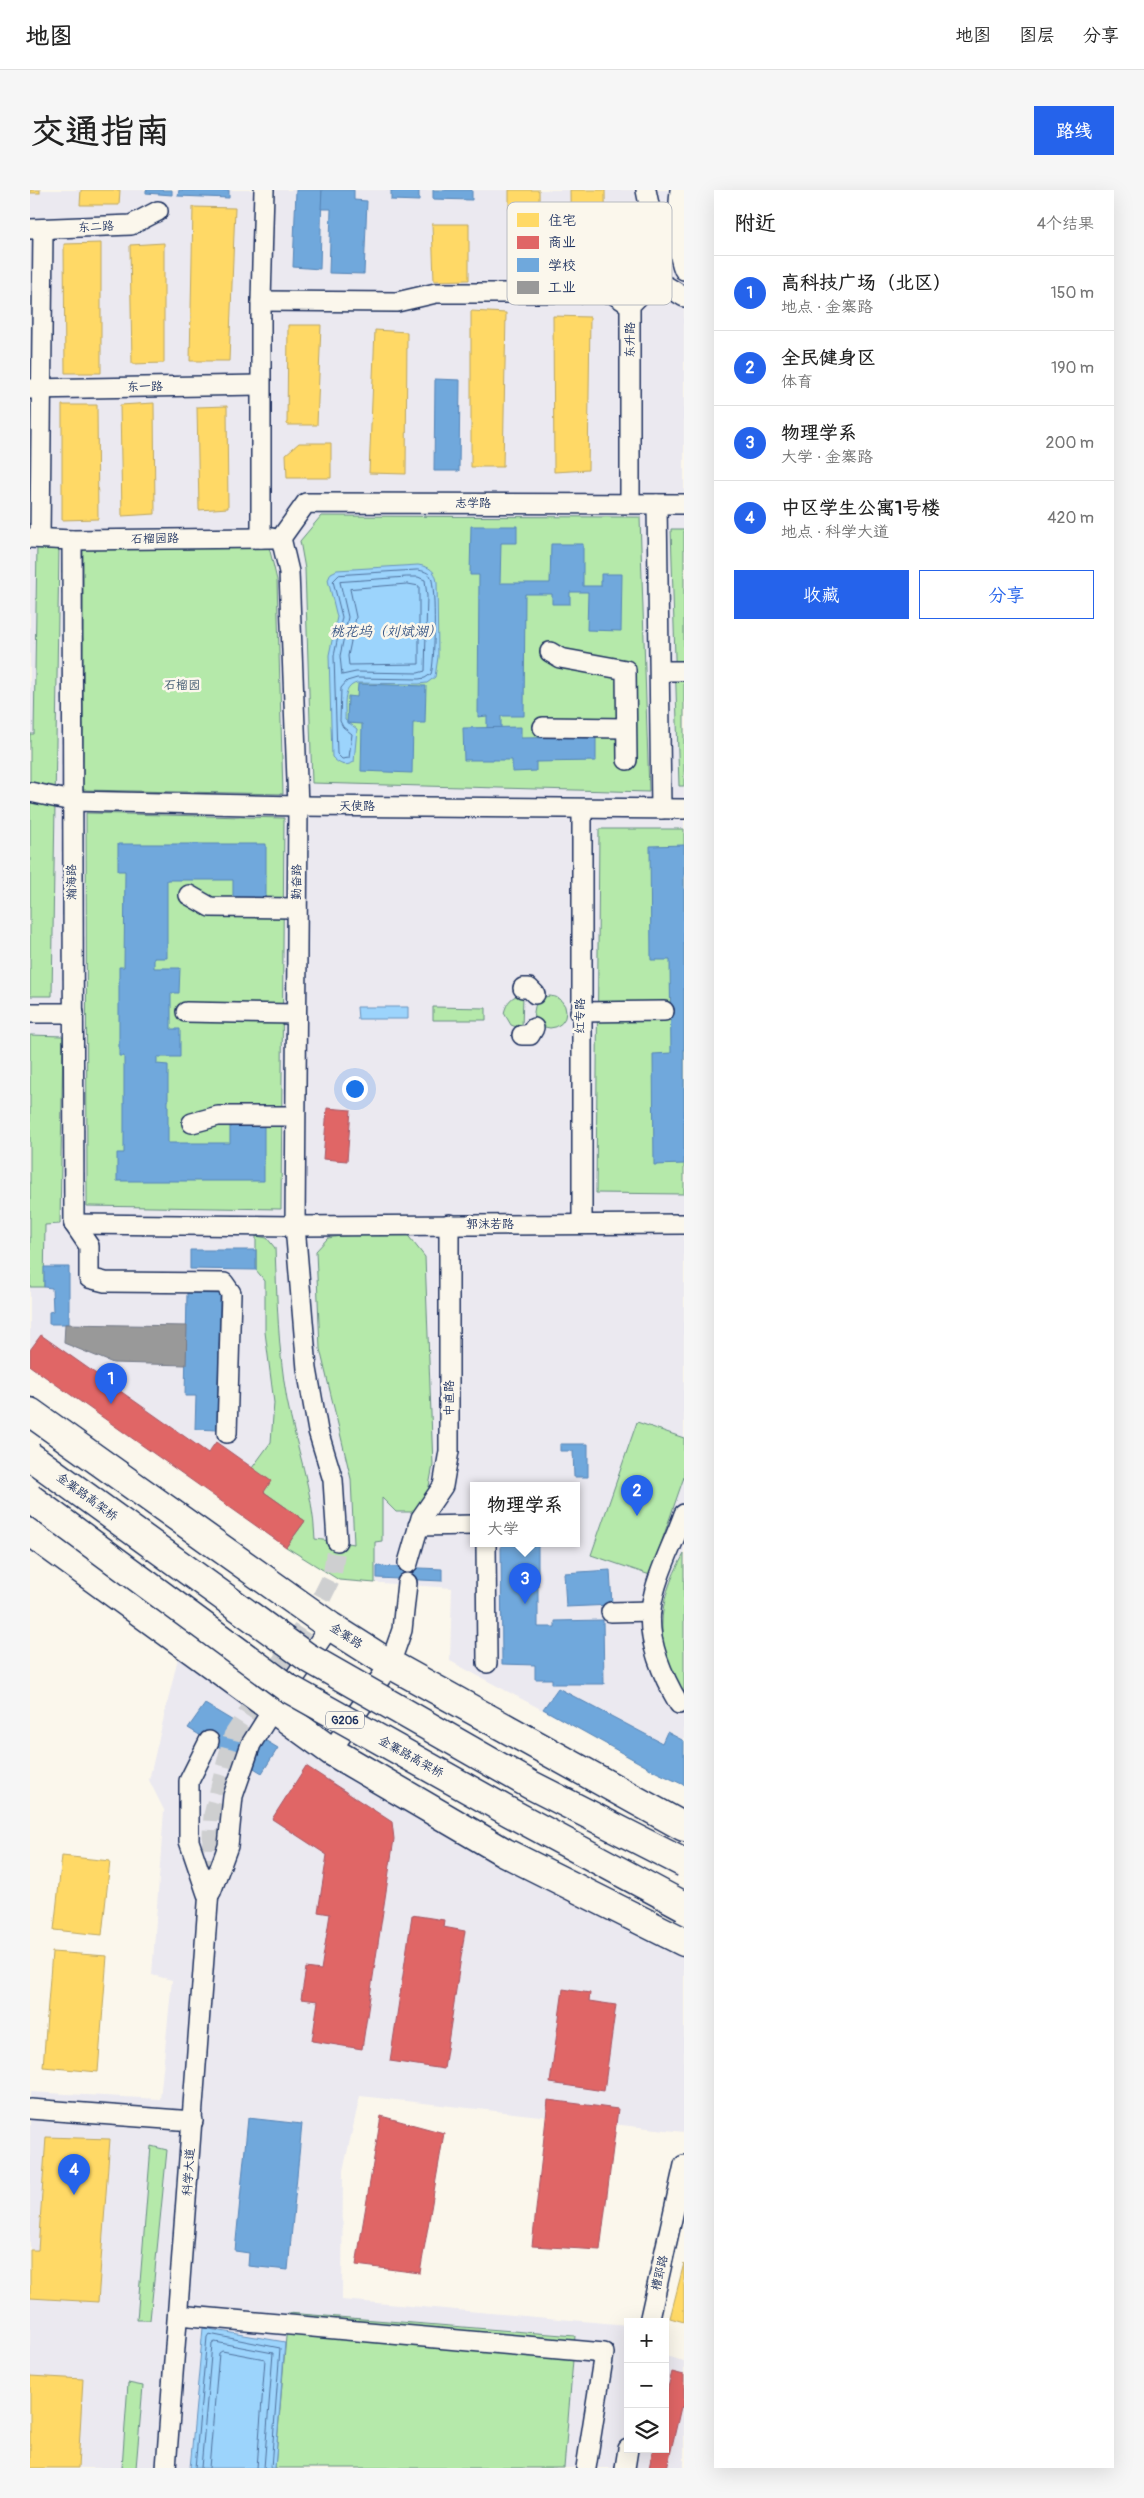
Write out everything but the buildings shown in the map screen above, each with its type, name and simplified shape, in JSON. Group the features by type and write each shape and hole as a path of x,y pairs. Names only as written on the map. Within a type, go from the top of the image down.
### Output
{"highway":[{"name":"金寨路","path":"30,1412 330,1626 390,1664 684,1827"},
{"name":"金寨路高架桥","path":"30,1456 308,1657 531,1785 684,1863"},
{"name":"金寨路高架桥","path":"30,1498 286,1687 511,1813 684,1906"},
{"path":"30,1532 331,1751 504,1852 684,1942"}],"street":[{"path":"261,538 260,385 264,190"},
{"path":"680,190 684,270"},
{"name":"东二路","path":"37,229 131,225 158,211"},
{"path":"35,538 37,229"},
{"path":"672,290 684,297"},
{"path":"261,301 397,302 436,293 507,293"},
{"name":"东升路","path":"630,305 630,502"},
{"name":"东一路","path":"36,389 260,385"},
{"name":"志学路","path":"281,538 306,503 630,502 684,504"},
{"path":"658,504 661,809"},
{"name":"石榴园路","path":"35,538 72,540 281,538"},
{"name":"勤奋路","path":"281,538 289,572 298,806 295,1014 296,1226 307,1370 318,1431 333,1480 337,1541"},
{"name":"瀚海路","path":"72,540 74,1224"},
{"path":"550,652 560,658 626,670 627,760"},
{"path":"660,671 684,671"},
{"path":"543,727 626,728"},
{"name":"天使路","path":"30,792 72,801 582,810 684,809"},
{"name":"红专路","path":"582,810 580,1012 582,1223"},
{"path":"189,895 210,907 296,908"},
{"path":"580,1012 664,1011"},
{"path":"186,1012 295,1014"},
{"path":"30,1013 74,1013"},
{"path":"192,1124 218,1116 295,1116"},
{"name":"郭沫若路","path":"74,1224 296,1226 582,1223 684,1224"},
{"path":"74,1224 89,1246 89,1278 104,1282 224,1283 231,1293 227,1433"},
{"name":"中直路","path":"408,1563 418,1526 443,1486 449,1451 449,1224"},
{"path":"679,1704 663,1676 654,1645 651,1611 655,1593 684,1514"},
{"path":"418,1526 470,1525"},
{"path":"486,1547 487,1662"},
{"path":"331,1751 390,1664 402,1630 407,1583"},
{"path":"611,1612 651,1611"},
{"path":"208,1897 228,1846 233,1796 251,1744 330,1626"},
{"path":"208,1897 189,1841 189,1781 209,1741"},
{"name":"科学大道","path":"166,2468 210,1877"},
{"path":"30,2109 193,2121"},
{"name":"槽郢路","path":"650,2318 684,2165"},
{"path":"178,2315 604,2354 586,2468"},
{"path":"625,2468 627,2453"}],"shaded area":[{"path":"30,190 684,190 684,1785 450,1661 452,1588 339,1580 286,1547 30,1366"},
{"path":"182,1641 273,1709 684,1942 684,2132 360,2096 343,2171 342,2300 624,2325 624,2453 669,2453 669,2357 684,2361 684,2468 30,2468 30,2092 160,2099 172,1980 152,1975 164,1810 149,1780"}],"green space":[{"path":"321,516 640,517 649,792 312,783 305,569 300,541"},
{"path":"671,529 684,529 684,786 679,786"},
{"path":"37,545 59,550 52,996 30,996 30,734 34,734"},
{"name":"石榴园","path":"269,547 277,580 283,794 83,790 83,549"},
{"path":"86,813 284,818 281,1209 87,1206"},
{"path":"599,829 684,829 684,1194 596,1193"},
{"path":"523,994 522,1029 511,1025 504,1013 510,1000 515,996"},
{"path":"550,996 556,997 561,1001 565,1006 565,1018 561,1023 556,1027 550,1028 544,1027 539,1023 535,1018 534,1012 535,1006 539,1001 544,997"},
{"path":"433,1007 486,1008 486,1020 433,1020"},
{"path":"30,1035 63,1036 60,1224 45,1225 44,1287 30,1287"},
{"path":"406,1233 425,1257 433,1465 427,1497 412,1512 396,1512 382,1498 382,1541 375,1542 375,1583 339,1580 286,1547 305,1521 264,1492 252,1468 271,1442 274,1403 265,1332 265,1281 256,1270 256,1236 267,1238 275,1248 278,1324 284,1381 311,1503 315,1539 354,1544 351,1479 320,1349 316,1251 328,1238"},
{"path":"637,1422 684,1438 684,1477 650,1575 591,1555"},
{"path":"684,1554 684,1699 667,1661 662,1626 663,1608 668,1590 674,1572"},
{"path":"151,2146 167,2150 150,2320 137,2320"},
{"path":"288,2313 575,2336 564,2468 275,2468"},
{"path":"128,2383 143,2386 136,2468 122,2468"}],"water":[{"name":"桃花坞（刘斌湖）","path":"418,565 431,570 437,582 438,657 435,677 427,683 419,684 357,683 352,685 345,698 345,720 357,729 354,762 345,765 332,757 329,655 337,617 328,580 331,573 337,570"},
{"path":"357,1007 408,1007 408,1019 358,1019"},
{"path":"203,2328 285,2342 275,2468 190,2468"}],"tunnel":[{"path":"210,1877 213,1815 233,1736 318,1605 332,1577 337,1541"}],"place":[{"name":"高科技广场（北区）","path":"111,1404"},
{"name":"全民健身区","path":"637,1516"},
{"name":"物理学系","path":"525,1604"},
{"name":"中区学生公寓1号楼","path":"74,2195"}]}
